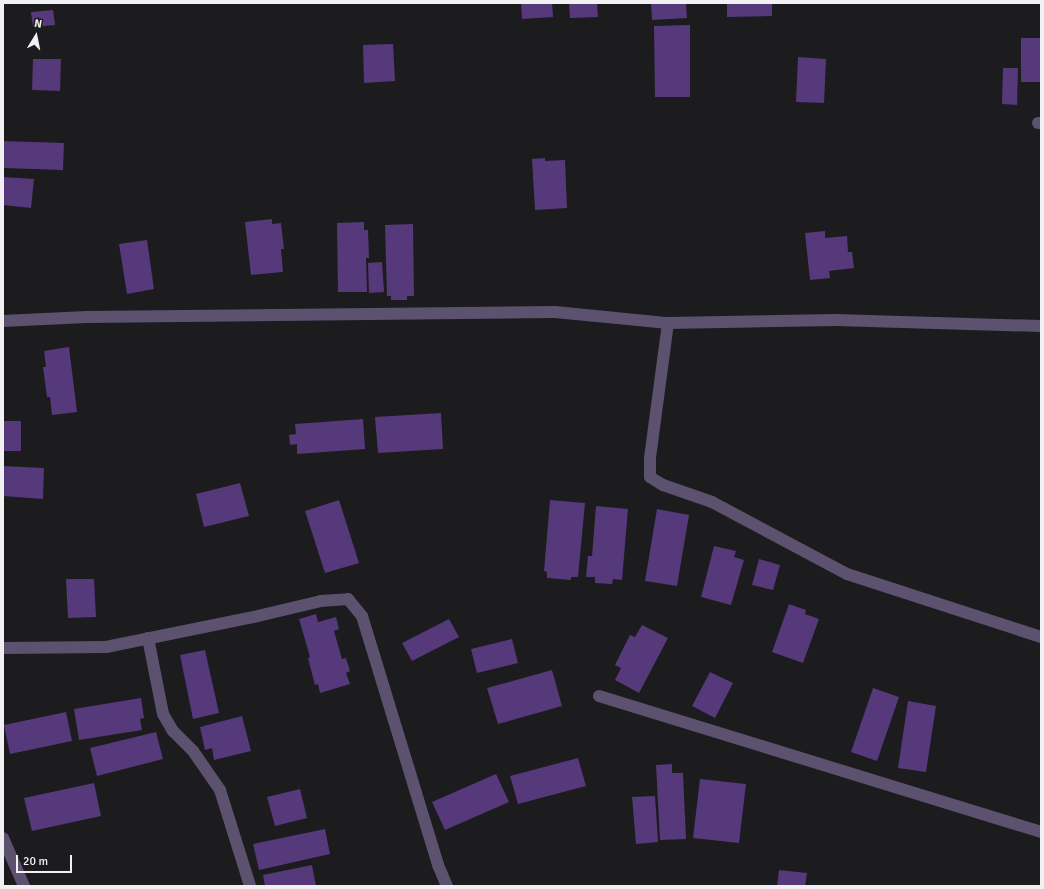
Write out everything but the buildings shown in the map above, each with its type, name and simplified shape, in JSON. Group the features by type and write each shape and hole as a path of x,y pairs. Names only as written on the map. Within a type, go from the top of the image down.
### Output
{"street":[{"path":"3,321 86,317 555,312 668,323 836,320 1041,326"},
{"path":"668,323 650,458 650,477 663,485 712,502 847,574 1041,638"},
{"path":"3,648 106,647 254,617 321,601 348,599 362,616 438,865 447,886"},
{"path":"148,638 164,714 173,731 193,751 220,790 250,886"},
{"path":"599,696 1041,832"},
{"path":"3,838 24,886"}]}
